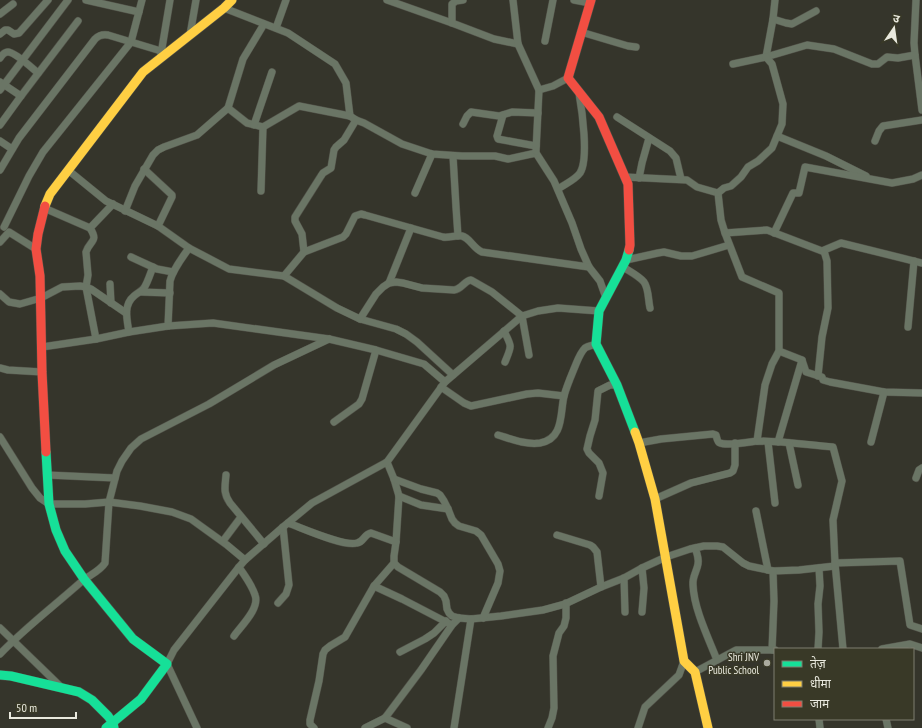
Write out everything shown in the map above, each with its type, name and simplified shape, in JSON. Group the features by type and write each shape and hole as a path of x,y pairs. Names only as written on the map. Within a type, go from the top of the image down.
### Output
{"street":[{"path":"0,34 5,30 8,30 14,34 19,33 48,0"},
{"path":"20,96 1,86 68,0"},
{"path":"86,0 139,12"},
{"path":"0,242 4,228 28,176 43,152 131,42 142,0"},
{"path":"160,55 170,0"},
{"path":"190,35 196,0"},
{"path":"197,728 166,664 133,639 84,579 65,551 56,530 49,504 42,372 42,298 36,249 44,208 50,194 143,72 160,55 190,35 232,0"},
{"path":"276,28 286,0"},
{"path":"387,0 494,39 518,44"},
{"path":"452,23 452,4 456,0 463,0"},
{"path":"513,0 518,44 539,90 536,150 558,189 581,249 589,267 600,281 606,298"},
{"path":"545,41 553,0"},
{"path":"539,90 553,86 568,78 590,2 574,0"},
{"path":"766,57 775,0"},
{"path":"0,14 13,4"},
{"path":"918,4 914,43 922,110"},
{"path":"224,8 288,33 335,64 346,83 353,118 344,140 334,150 331,168 321,176 295,217 295,221 302,234 304,252"},
{"path":"773,19 792,24 816,11"},
{"path":"0,125 20,96 78,21"},
{"path":"125,211 144,169 158,150 197,135 228,108 243,59 264,24"},
{"path":"581,32 636,47"},
{"path":"0,170 19,138 98,36 103,34 131,42 160,55"},
{"path":"733,64 766,57 807,45 834,49 872,64 878,64 887,57 898,58 915,55"},
{"path":"0,58 3,54 8,52 12,53 38,73"},
{"path":"718,193 724,188 731,186 742,177 748,167 758,161 772,148 782,124 783,104 772,64 766,57"},
{"path":"254,125 272,72"},
{"path":"568,78 599,117 628,184 630,245 624,264 599,311 596,344 617,385 639,443 655,499 684,661 679,675 645,708 638,728"},
{"path":"558,189 579,174 583,164 584,126 579,91"},
{"path":"228,108 247,123 263,127 299,106 353,118 402,144 432,154 453,156 495,156 508,159 536,150"},
{"path":"462,124 471,112 494,116 503,115 510,112 538,113"},
{"path":"503,115 497,138 536,150"},
{"path":"617,116 670,151 676,158 681,180"},
{"path":"875,141 883,126 922,120"},
{"path":"261,191 263,127"},
{"path":"777,136 826,156 871,179"},
{"path":"639,178 649,138"},
{"path":"0,141 12,150"},
{"path":"415,193 432,154"},
{"path":"453,156 458,236"},
{"path":"774,233 793,193 799,193 805,167 892,183 913,179 922,175"},
{"path":"144,169 172,195 158,226"},
{"path":"68,170 106,201 158,226 189,248 229,269 284,276 337,308 360,319 389,327 406,334 417,342 453,375"},
{"path":"625,177 687,180 697,187 718,193"},
{"path":"718,193 721,220 742,277 779,292 778,351 765,385 757,441"},
{"path":"90,228 113,204"},
{"path":"44,208 90,228 95,236 86,252 88,275 86,287 96,339"},
{"path":"284,276 304,252 343,237 355,216 361,214 443,237 464,237 468,239 474,247 482,252 589,267"},
{"path":"4,228 36,249"},
{"path":"389,283 411,228"},
{"path":"725,233 767,230 822,251 841,243 922,263"},
{"path":"624,264 664,252 687,257 730,245"},
{"path":"168,326 170,281 173,272 189,248"},
{"path":"818,376 822,337 828,308 827,261 824,251"},
{"path":"131,257 157,269 173,272"},
{"path":"908,327 914,261"},
{"path":"624,264 645,283 650,308"},
{"path":"141,292 153,267"},
{"path":"360,319 376,294 389,283 396,282 422,288 454,290 458,289 467,280 471,280 492,292 522,316 528,356"},
{"path":"110,284 111,303"},
{"path":"0,294 10,302 20,304 42,298 62,287 86,287 126,313"},
{"path":"129,332 126,313 130,301 135,294 141,292 170,293"},
{"path":"0,675 11,676 79,692 100,707 108,716 111,726 141,699 174,650 245,560 312,503 387,462 443,385 504,331 522,316 538,311 558,308 599,311"},
{"path":"42,347 168,326 213,323 329,339 376,350 424,364 443,385 464,403 471,406 527,394 538,393 564,396"},
{"path":"504,331 510,344 510,350 505,362"},
{"path":"0,654 13,640 84,579 102,568 105,563 109,502 117,471 131,448 141,439 211,403 274,365 329,339"},
{"path":"498,435 534,444 550,440 557,431 564,396 579,357 585,348 596,344"},
{"path":"334,422 359,404 362,399 376,350"},
{"path":"778,351 802,360"},
{"path":"802,360 806,372 830,382 884,392 922,393"},
{"path":"778,442 802,360"},
{"path":"0,368 8,370 42,372"},
{"path":"599,496 603,473 599,463 587,449 595,420 598,391 610,385 617,385"},
{"path":"871,442 884,392"},
{"path":"639,443 661,439 713,434 716,435 719,443 735,444 757,441 833,447 842,481 833,520 835,564 843,648"},
{"path":"0,437 32,488 40,498 49,504 109,502 172,512 191,519 223,541 245,560"},
{"path":"768,442 775,504"},
{"path":"790,443 798,485"},
{"path":"655,499 691,483 733,471 735,465 735,444"},
{"path":"314,728 310,724 310,720 319,682 323,654 325,650 342,639 348,633 374,586 394,563 399,496 387,462"},
{"path":"916,478 917,474 922,468"},
{"path":"47,475 115,478"},
{"path":"226,475 225,494 230,503 264,544"},
{"path":"394,479 437,493 440,495 455,523 459,526 476,531 481,535 498,564 500,571 498,583 483,618"},
{"path":"399,496 421,505 448,509"},
{"path":"695,672 736,650 774,650 774,601 770,570 756,511"},
{"path":"223,541 241,517"},
{"path":"285,525 346,543 353,544 361,542 366,535 371,532 396,542"},
{"path":"278,603 286,594 289,585 285,525"},
{"path":"557,535 590,545 595,549 597,552 601,587"},
{"path":"394,563 398,567 440,592 446,601 449,613 452,616 471,620 543,610 566,603 624,578 666,557 704,546 723,547 749,566 770,570 788,571 819,568 835,564 900,561 910,625 922,629"},
{"path":"695,548 698,560 693,577 693,591 700,615 717,660"},
{"path":"234,636 252,612 256,603 255,593 239,567"},
{"path":"642,568 644,588 642,612"},
{"path":"818,648 818,604 820,586 819,568"},
{"path":"624,578 625,612"},
{"path":"374,586 449,623"},
{"path":"548,728 554,708 553,656 559,633 564,626 566,618 566,603"},
{"path":"400,652 425,639 459,618"},
{"path":"454,728 471,620"},
{"path":"365,728 385,718 421,670 449,623"},
{"path":"0,628 61,687"},
{"path":"888,648 910,644 922,648"},
{"path":"684,661 695,672 708,728"},
{"path":"385,718 407,728"}],"traffic: fast":[{"path":"629,250 626,260 599,311 596,344 617,385 635,432"},
{"path":"46,452 49,504 56,530 65,551 84,579 133,639 167,664 141,699 106,728"},
{"path":"0,675 11,676 79,692 92,700 108,716 113,723 114,728"}],"traffic: slow":[{"path":"45,206 50,194 143,72 232,0"},
{"path":"635,432 655,499 684,661 695,672 708,728"}],"traffic: jam":[{"path":"591,0 568,78 599,117 628,184 629,250"},
{"path":"45,206 36,249 40,276 42,372 46,452"}],"place":[{"name":"Shri JNV Public School","path":"767,663"}]}
